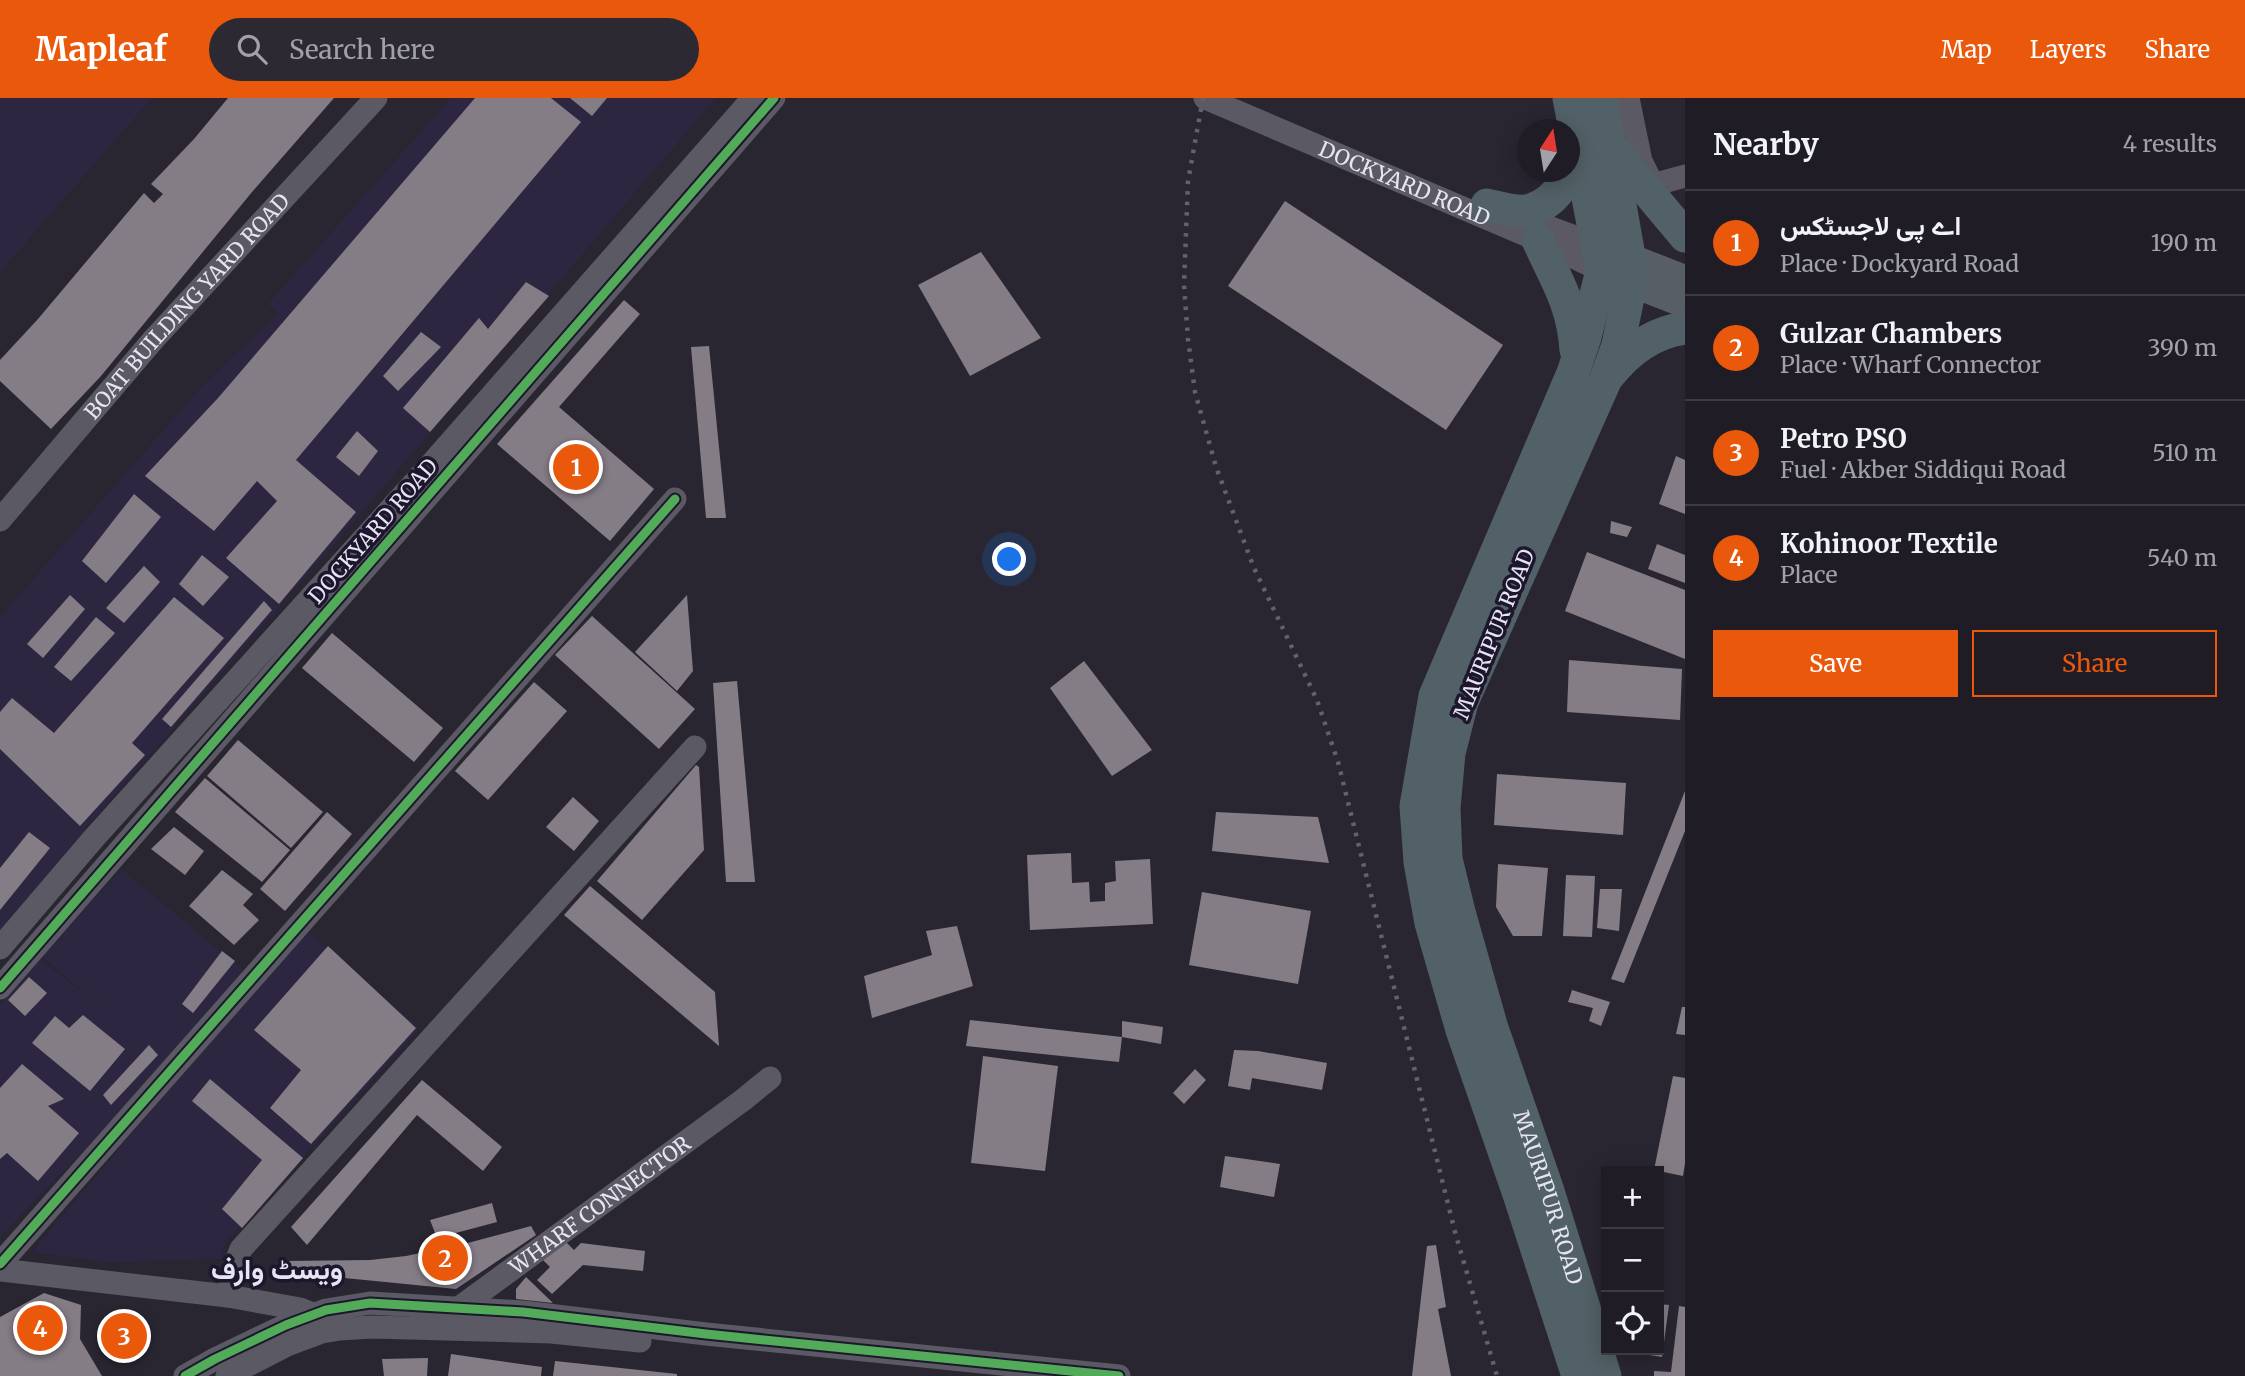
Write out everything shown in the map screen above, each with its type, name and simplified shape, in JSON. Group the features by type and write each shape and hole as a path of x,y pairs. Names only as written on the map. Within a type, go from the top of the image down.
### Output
{"highway":[{"name":"MAURIPUR ROAD","path":"1569,98 1573,119"},
{"name":"MAURIPUR ROAD","path":"1601,98 1611,149 1615,264 1585,337 1587,381 1462,702 1449,753 1444,808 1446,859 1490,1026 1548,1191 1605,1376"},
{"path":"1611,149 1685,236"},
{"name":"MAURIPUR ROAD","path":"1580,151 1615,264"},
{"path":"1476,206 1531,210 1550,198 1564,182"},
{"path":"1538,240 1565,295 1573,322 1576,349 1587,381 1646,341 1672,330 1685,328"},
{"name":"MAURIPUR ROAD","path":"1578,1376 1454,1004 1431,923 1422,874 1416,806 1435,696 1587,381"}],"main road":[{"path":"1615,264 1685,279"},
{"path":"1615,264 1685,304"}],"street":[{"name":"BOAT BUILDING YARD ROAD","path":"0,520 153,340 376,98"},
{"name":"DOCKYARD ROAD","path":"0,988 753,98"},
{"name":"DOCKYARD ROAD","path":"0,948 94,838 440,468 774,98"},
{"name":"DOCKYARD ROAD","path":"1205,98 1615,264"},
{"name":"DOCKYARD ROAD","path":"1234,98 1476,206 1538,240 1615,264"},
{"path":"1628,98 1641,161 1652,185 1685,214"},
{"path":"1652,185 1685,176"},
{"path":"0,1264 675,499"},
{"path":"228,1296 234,1267 242,1250 695,747"},
{"name":"WHARF CONNECTOR","path":"430,1329 770,1078"},
{"path":"0,1270 228,1296 300,1309 318,1323"},
{"path":"370,1303 372,1327"},
{"path":"227,1376 287,1345 341,1306 370,1303 523,1312 706,1334 1119,1376"},
{"path":"185,1376 251,1341 318,1323 551,1332 985,1376"}],"shaded area":[{"path":"0,98 152,98 0,272"},
{"path":"451,98 716,98 357,518 86,828 94,838 0,948 0,617 203,385 278,314 268,304"},
{"path":"121,869 248,974 169,1061 0,1237 0,1004 39,958 120,1022 42,957"},
{"path":"304,929 420,1028 227,1241 220,1259 106,1262 32,1252"}],"building":[{"path":"228,98 334,98 252,192 101,376 51,429 0,381 0,360 144,193 154,203 163,194 151,184"},
{"path":"475,98 551,98 581,122 296,460 356,512 279,604 226,558 277,501 257,481 214,531 145,476 218,398"},
{"path":"570,98 607,98 592,116"},
{"path":"1285,201 1503,345 1446,430 1228,286"},
{"path":"981,252 1041,338 970,376 918,285"},
{"path":"526,282 549,296 430,432 403,408 479,318 488,329"},
{"path":"624,300 640,314 559,407 654,489 610,541 497,444"},
{"path":"421,332 441,347 398,391 383,376"},
{"path":"709,346 726,518 706,518 691,347"},
{"path":"357,431 378,451 359,476 336,457"},
{"path":"1676,456 1685,460 1685,514 1659,504"},
{"path":"134,494 161,517 106,583 82,561"},
{"path":"1611,521 1632,527 1627,537 1610,533"},
{"path":"1657,544 1685,555 1685,583 1648,569"},
{"path":"1587,552 1685,590 1685,659 1565,611"},
{"path":"202,555 229,577 203,606 179,584"},
{"path":"144,566 160,582 124,623 106,608"},
{"path":"70,595 85,609 43,658 27,644"},
{"path":"687,595 693,671 677,691 635,652"},
{"path":"174,597 224,638 132,743 145,755 80,826 0,749 0,712 12,698 54,733"},
{"path":"264,601 272,610 171,727 162,719"},
{"path":"592,616 695,709 659,749 555,655"},
{"path":"96,617 115,633 71,681 54,667"},
{"path":"332,633 443,728 414,762 302,668"},
{"path":"1569,660 1682,669 1680,720 1567,712"},
{"path":"1084,661 1152,750 1112,776 1050,688"},
{"path":"737,681 755,882 726,882 713,683"},
{"path":"534,682 567,711 488,800 455,771"},
{"path":"238,740 323,812 291,848 207,776"},
{"path":"696,765 699,767 704,850 642,920 597,881"},
{"path":"1497,774 1626,783 1623,835 1494,825"},
{"path":"205,778 290,850 262,882 175,812"},
{"path":"1685,791 1685,831 1624,983 1611,979"},
{"path":"573,797 599,821 574,851 546,827"},
{"path":"327,812 352,834 285,911 260,889"},
{"path":"1216,812 1318,817 1329,863 1212,851"},
{"path":"174,827 204,851 185,875 151,849"},
{"path":"29,832 50,848 0,910 0,868"},
{"path":"1071,853 1072,883 1089,882 1090,902 1105,901 1105,883 1116,881 1115,861 1150,859 1153,924 1030,930 1027,855"},
{"path":"1498,864 1548,868 1542,936 1513,936 1496,907"},
{"path":"222,870 253,894 243,905 259,920 234,945 189,906"},
{"path":"1566,875 1595,876 1592,937 1563,936"},
{"path":"590,886 715,992 719,1046 564,915"},
{"path":"1600,889 1622,889 1619,931 1597,928"},
{"path":"1202,892 1311,911 1298,984 1189,965"},
{"path":"957,926 973,986 872,1018 864,976 932,955 926,931"},
{"path":"328,946 416,1028 311,1144 270,1108 301,1070 254,1030"},
{"path":"222,951 235,961 193,1013 182,1004"},
{"path":"29,977 47,993 25,1016 8,1000"},
{"path":"1572,990 1610,1002 1601,1026 1589,1021 1593,1008 1568,1002"},
{"path":"1682,1007 1685,1007 1685,1035 1676,1034"},
{"path":"83,1015 125,1049 90,1091 32,1043 55,1016 69,1028"},
{"path":"970,1020 1122,1037 1119,1062 966,1046"},
{"path":"1122,1021 1163,1027 1161,1044 1122,1037"},
{"path":"149,1045 158,1055 111,1105 103,1095"},
{"path":"1234,1050 1258,1051 1327,1063 1322,1090 1252,1078 1250,1090 1228,1086"},
{"path":"983,1056 1058,1066 1045,1171 971,1163"},
{"path":"22,1064 64,1099 48,1106 79,1133 38,1181 7,1153 0,1159 0,1088"},
{"path":"1195,1069 1206,1080 1184,1104 1173,1093"},
{"path":"1673,1076 1685,1078 1683,1176 1664,1172 1664,1166 1655,1166"},
{"path":"210,1079 303,1158 242,1228 222,1209 262,1160 192,1101"},
{"path":"422,1080 502,1147 483,1171 417,1115 307,1245 291,1227"},
{"path":"1225,1156 1280,1164 1274,1197 1220,1187"},
{"path":"492,1203 497,1222 437,1238 430,1220"},
{"path":"531,1226 536,1235 456,1289 284,1272 286,1261 370,1260 406,1256"},
{"path":"565,1241 574,1250 581,1243 645,1251 643,1271 583,1265 552,1294 537,1280 550,1267 542,1259"},
{"path":"1436,1245 1446,1307 1438,1309 1451,1376 1412,1376 1427,1246"},
{"path":"526,1277 553,1303 516,1299 516,1289"},
{"path":"44,1293 81,1305 80,1339 102,1376 0,1376 0,1317"},
{"path":"1664,1304 1669,1305 1664,1342"},
{"path":"1679,1306 1685,1307 1685,1376 1654,1376 1654,1371 1671,1372"},
{"path":"451,1354 542,1367 541,1376 448,1376"},
{"path":"428,1358 427,1376 384,1376 382,1359"},
{"path":"555,1361 677,1374 677,1376 553,1376"}],"railway":[{"path":"1203,98 1188,181 1184,285 1195,392 1216,467 1254,568 1317,700 1338,762 1455,1232 1497,1376"}],"cycle path":[{"path":"0,988 774,98"},
{"path":"0,1264 675,499"},
{"path":"185,1376 286,1325 326,1310 370,1303 523,1312 706,1334 1119,1376"}],"place":[{"name":"اے پی لاجسٹکس","path":"576,467"},
{"name":"Gulzar Chambers","path":"445,1258"},
{"name":"Kohinoor Textile","path":"40,1328"},
{"name":"Petro PSO","path":"124,1336"}],"district":[{"name":"ویسٹ وارف","path":"277,1269"}]}
